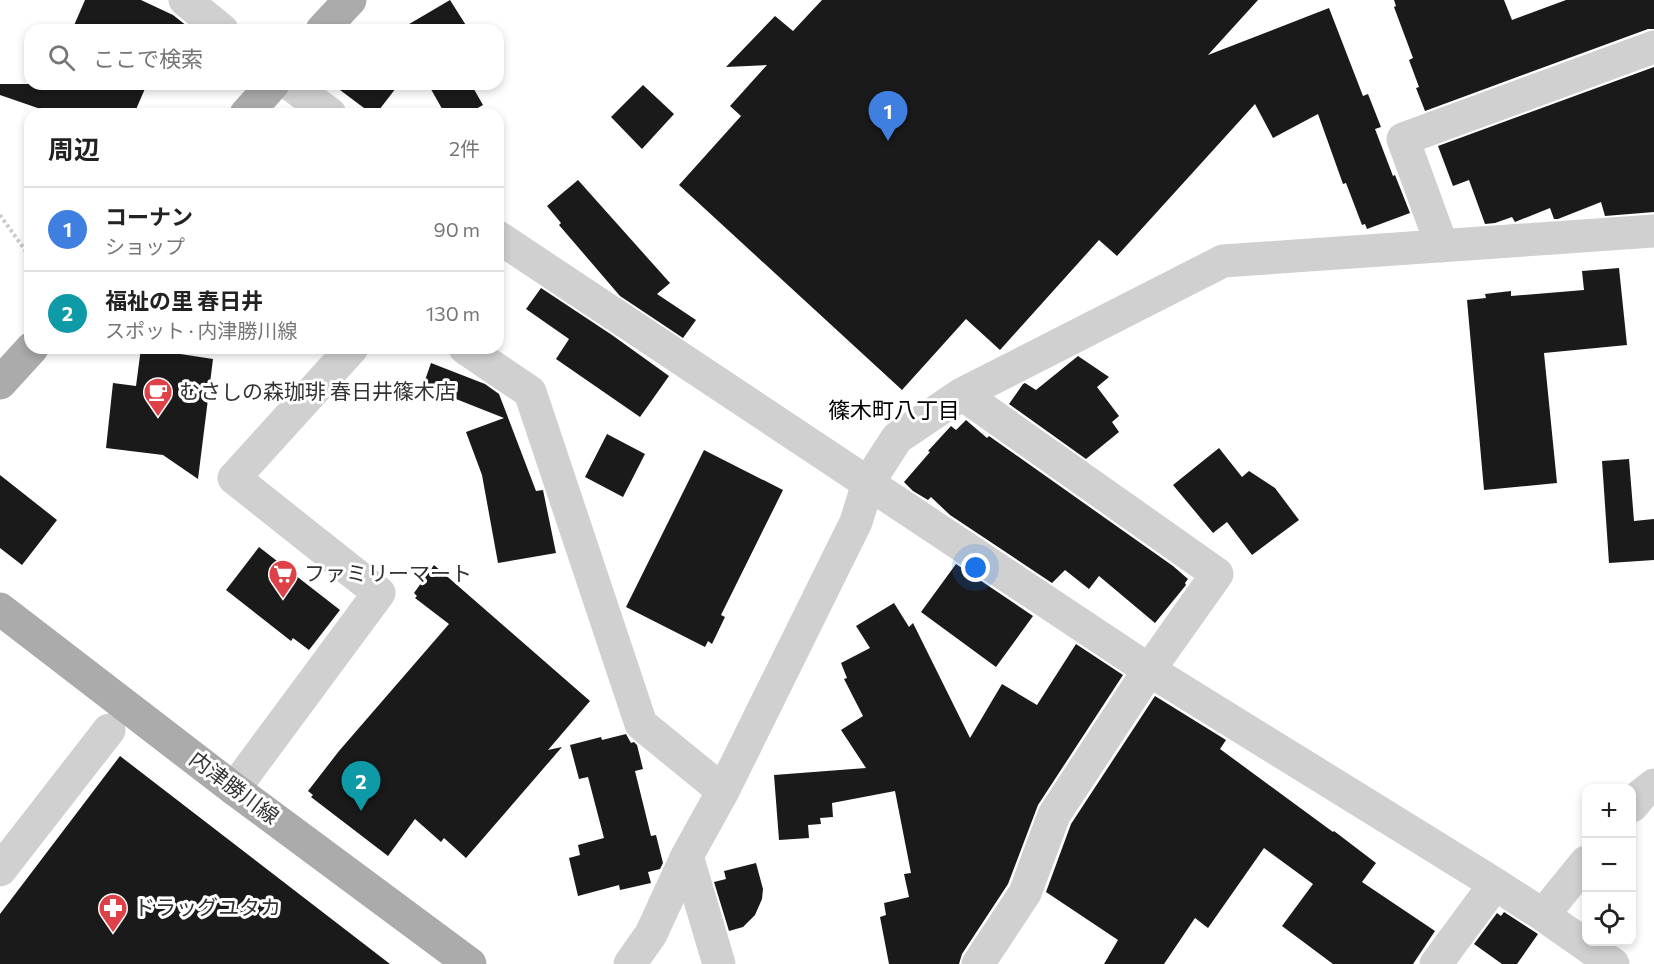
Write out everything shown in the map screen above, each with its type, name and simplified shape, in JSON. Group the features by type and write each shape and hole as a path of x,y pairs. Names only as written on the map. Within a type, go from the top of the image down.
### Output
{"main road":[{"path":"328,24 350,0"},
{"path":"251,108 268,90"},
{"path":"0,383 27,354"},
{"name":"内津勝川線","path":"0,609 234,789 470,964"}],"street":[{"path":"185,0 215,24"},
{"path":"1442,246 1403,139 1654,47"},
{"path":"298,90 322,108"},
{"path":"630,964 651,934 687,856 723,791 856,522 868,483 897,438 962,394 1223,261 1654,231"},
{"path":"504,241 1149,670 1495,884 1613,964"},
{"path":"234,789 379,593 234,478 347,354"},
{"path":"474,354 530,392 640,724 723,791"},
{"path":"962,394 1217,574 1149,670 1054,814 1025,893 978,964"},
{"path":"0,870 109,730"},
{"path":"1636,801 1654,784"},
{"path":"687,856 719,964"},
{"path":"1543,915 1582,868"},
{"path":"1436,964 1495,884"}],"path":[{"path":"0,215 24,249"}],"building":[{"path":"85,0 141,0 173,15 184,24 75,24"},
{"path":"450,0 465,24 409,24"},
{"path":"822,0 1258,0 1208,55 1329,8 1363,96 1368,94 1381,127 1375,129 1410,213 1367,229 1365,224 1362,225 1346,183 1343,184 1318,114 1273,138 1255,104 1117,256 1099,240 1000,350 966,319 902,390 679,185 741,116 730,106 767,65 726,67 775,16 793,31"},
{"path":"1394,0 1504,0 1512,20 1566,0 1654,0 1654,29 1648,29 1425,111 1409,60 1413,58 1394,7 1396,6"},
{"path":"1654,67 1654,212 1605,216 1601,202 1558,219 1554,219 1550,208 1515,222 1512,217 1485,224 1469,180 1453,186 1438,146"},
{"path":"0,84 24,84 24,90 144,90 137,108 38,108 0,95"},
{"path":"643,85 674,114 642,149 611,117"},
{"path":"340,90 394,90 381,108 364,108"},
{"path":"431,90 474,90 483,105 478,108 442,108"},
{"path":"578,180 670,283 657,294 696,320 683,338 620,296 559,225 561,223 547,206"},
{"path":"1619,268 1627,345 1544,353 1557,483 1484,490 1467,300 1486,298 1485,294 1511,291 1511,296 1584,290 1582,271"},
{"path":"541,288 669,376 640,417 556,359 569,339 526,309"},
{"name":"むさしの森珈琲 春日井篠木店","path":"140,354 180,354 213,359 198,479 163,455 106,448 113,383 136,386"},
{"path":"1078,356 1109,377 1097,387 1119,416 1112,422 1119,432 1086,459 1009,404 1023,384 1036,390"},
{"path":"431,363 485,384 499,394 536,491 543,490 556,553 498,563 482,475 466,432 504,418 423,386"},
{"path":"966,420 987,438 989,436 1173,566 1188,579 1186,585 1155,623 1099,576 1089,589 1065,570 1052,583 950,515 931,497 928,500 904,482 951,426 956,430"},
{"path":"607,434 645,454 623,497 585,477"},
{"path":"1219,448 1242,477 1249,471 1275,488 1299,520 1252,555 1227,522 1213,533 1173,485"},
{"path":"704,450 783,490 721,615 725,617 712,644 708,641 705,647 626,607"},
{"path":"1629,459 1634,521 1654,519 1654,560 1609,563 1602,461"},
{"path":"0,475 57,520 22,565 0,548"},
{"name":"ファミリーマート","path":"259,547 340,610 309,650 293,638 291,641 226,590"},
{"path":"956,564 1033,616 996,667 921,612"},
{"path":"434,565 590,701 548,750 562,747 466,858 444,838 441,842 415,819 388,856 311,797 313,795 308,791 339,751 449,624 415,598 417,596 414,593"},
{"path":"894,603 909,627 913,623 970,738 1002,684 1037,705 1076,644 1123,675 1038,805 1008,884 962,954 959,964 889,964 880,917 886,915 884,903 909,897 904,874 911,873 895,791 832,803 833,817 820,818 821,824 808,825 809,838 779,840 774,775 866,768 841,730 863,716 844,679 847,678 841,663 870,648 856,626"},
{"path":"1155,696 1226,740 1220,749 1376,863 1362,882 1435,931 1413,964 1333,964 1282,926 1313,884 1264,848 1208,928 1195,918 1164,964 1104,964 1118,940 1046,892 1071,824"},
{"path":"626,734 631,743 634,742 637,745 643,769 635,771 651,836 656,835 663,863 660,869 648,872 651,883 620,890 619,885 578,896 569,858 580,855 578,845 604,838 588,777 579,779 570,745 601,737 602,740"},
{"path":"120,756 390,964 0,964 0,914"},
{"path":"756,863 763,889 762,899 755,915 743,927 729,931 714,882 726,879 724,871"},
{"path":"1504,912 1538,934 1517,964 1502,964 1474,944 1497,913 1501,916"}],"place":[{"name":"コーナン","path":"888,141"},
{"name":"むさしの森珈琲 春日井篠木店","path":"158,418"},
{"name":"ファミリーマート","path":"283,600"},
{"name":"福祉の里 春日井","path":"361,811"},
{"name":"ドラッグユタカ","path":"113,934"}],"district":[{"name":"篠木町八丁目","path":"894,410"}]}
